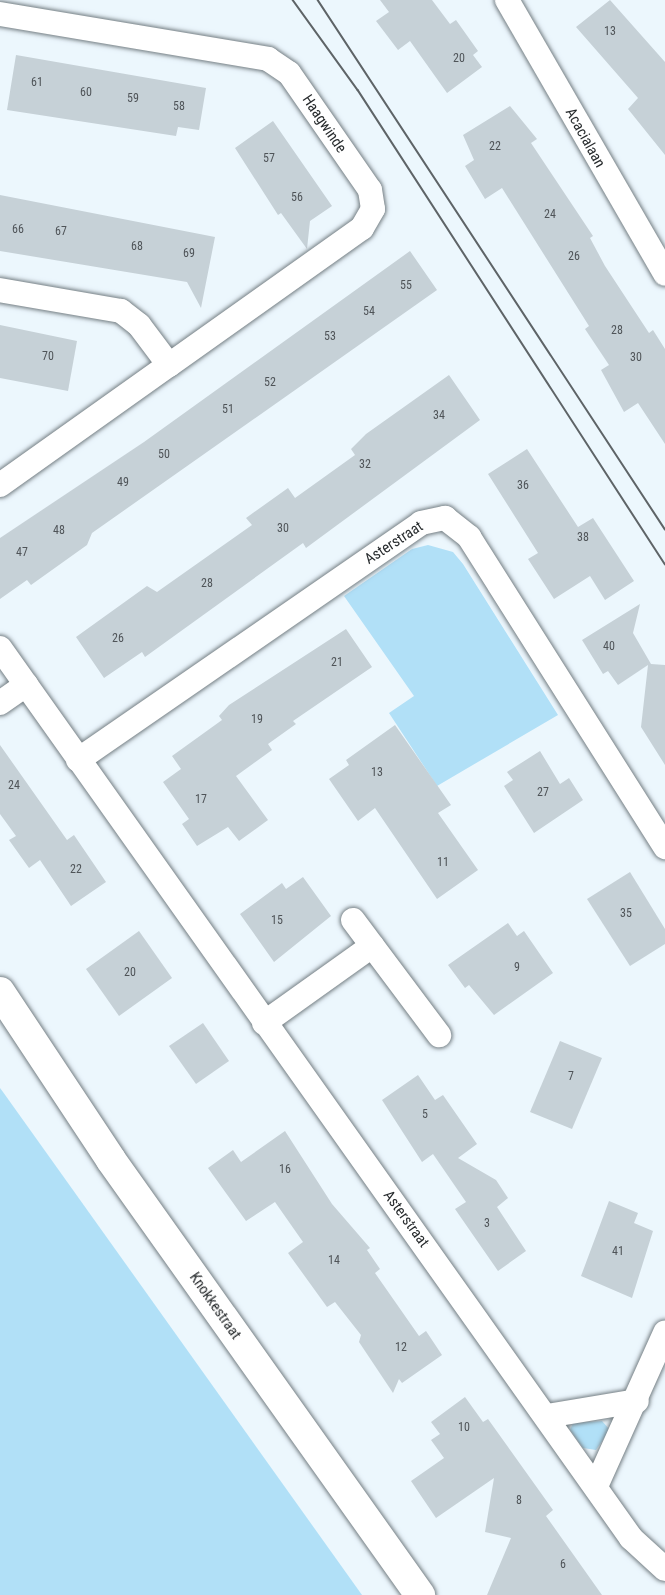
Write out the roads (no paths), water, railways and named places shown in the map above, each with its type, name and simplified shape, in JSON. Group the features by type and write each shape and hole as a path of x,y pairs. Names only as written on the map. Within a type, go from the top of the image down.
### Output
{"street":[{"name":"Acacialaan","path":"507,0 665,274"},
{"name":"Haagwinde","path":"0,14 268,59 289,73 370,190 373,210 362,228 0,485"},
{"path":"0,290 122,311 139,325 169,365"},
{"name":"Asterstraat","path":"78,759 421,523 445,518 469,537 665,847"},
{"path":"0,648 26,685 0,703"},
{"name":"Asterstraat","path":"26,685 264,1023 597,1484 631,1538 665,1569"},
{"path":"353,920 439,1035"},
{"path":"264,1023 372,946"},
{"name":"Knokkestraat","path":"5,1004 111,1160 420,1595"},
{"path":"597,1484 637,1401 665,1333"},
{"path":"547,1416 637,1401"}],"tram line":[{"path":"293,0 358,90 665,564"},
{"path":"318,0 665,529"}]}
